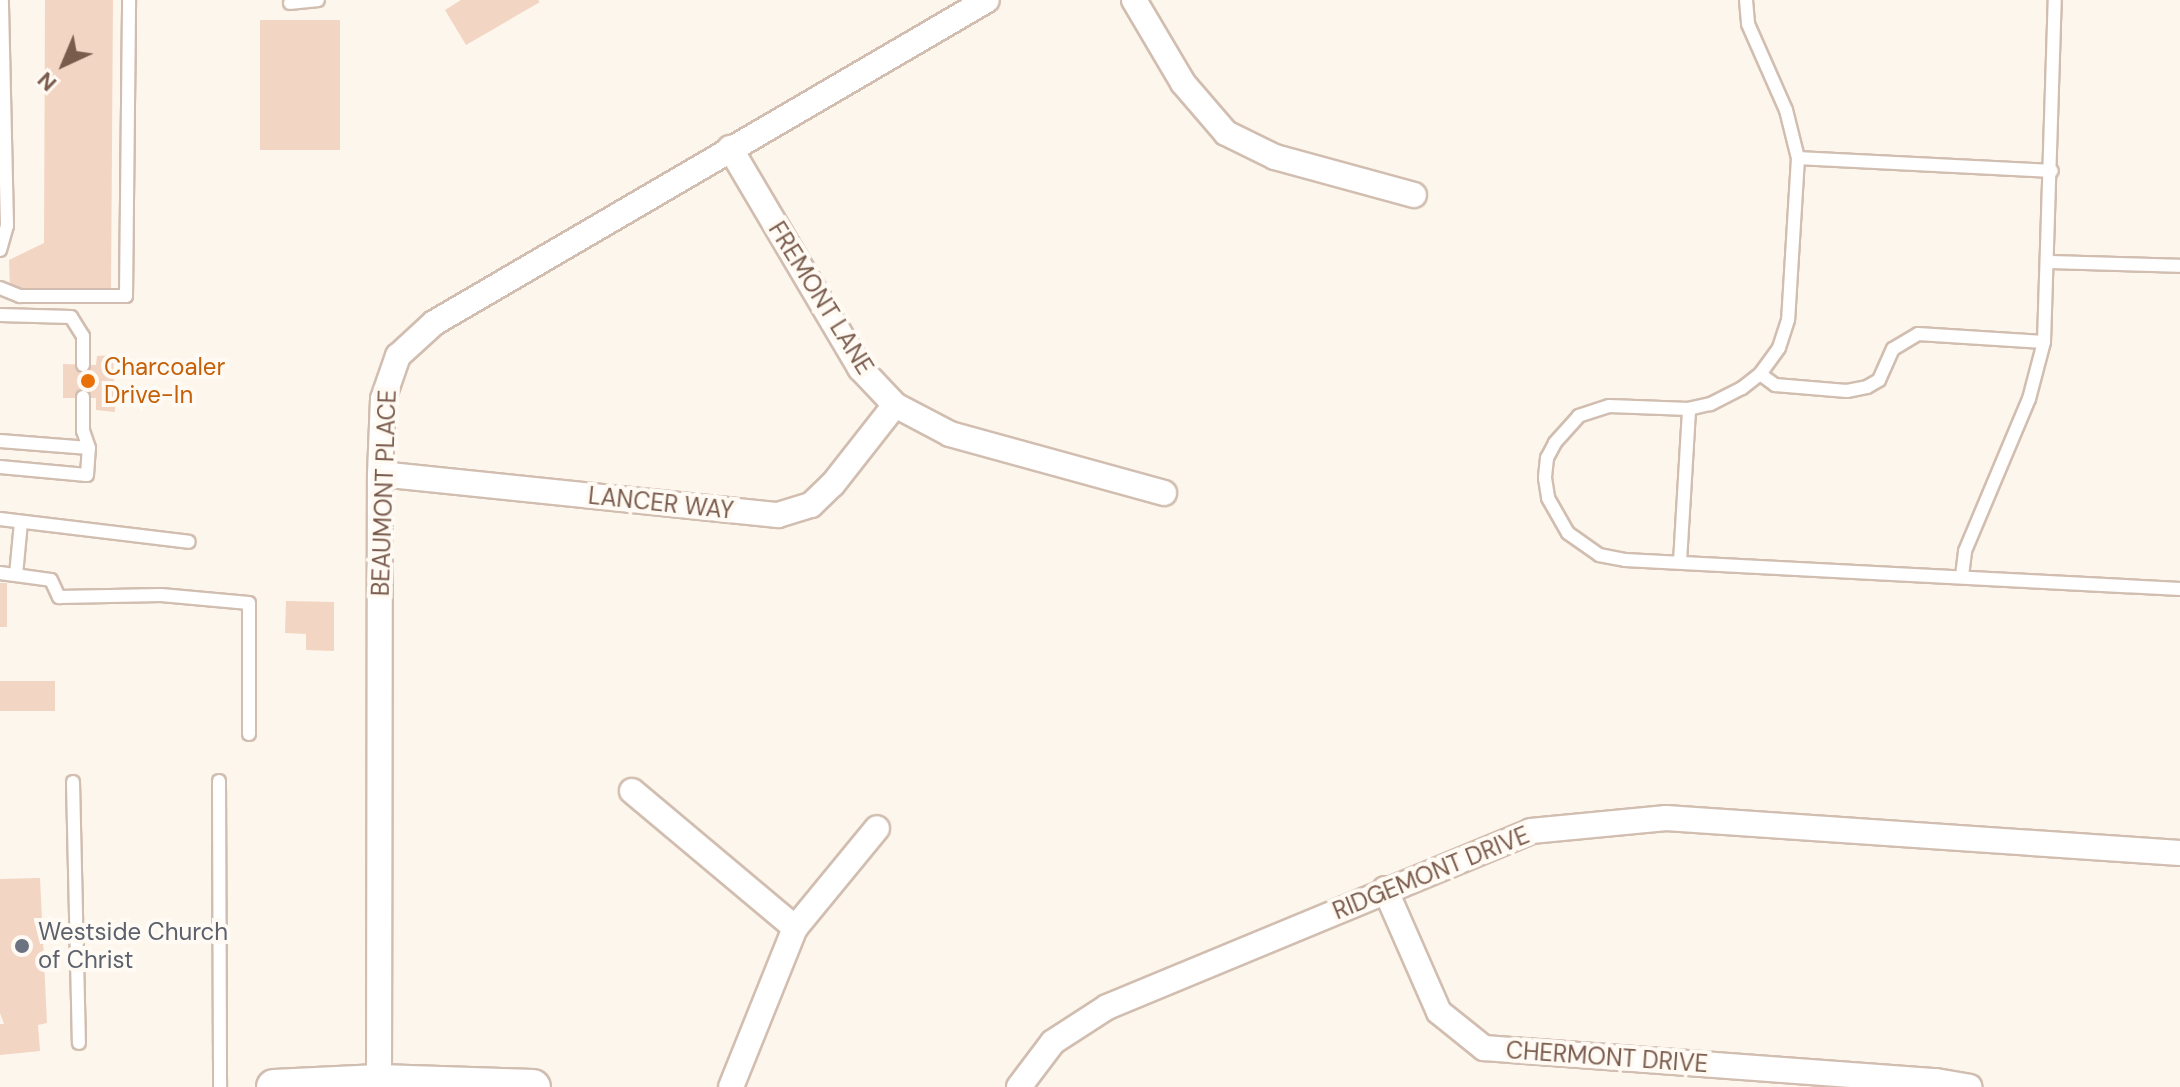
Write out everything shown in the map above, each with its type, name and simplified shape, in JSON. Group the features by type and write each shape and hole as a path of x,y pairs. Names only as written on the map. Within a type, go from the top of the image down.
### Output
{"street":[{"name":"BEAUMONT PLACE","path":"379,1084 380,474 387,379 398,356 414,337 730,148 987,0"},
{"path":"1134,0 1183,83 1226,133 1275,157 1414,195"},
{"name":"FREMONT LANE","path":"730,148 860,368 895,405 950,434 1164,493"},
{"name":"LANCER WAY","path":"380,474 778,515 811,505 833,484 895,405"},
{"path":"632,791 795,928"},
{"name":"RIDGEMONT DRIVE","path":"1019,1087 1053,1042 1107,1007 1385,889 1531,831 1666,818 2180,853"},
{"path":"731,1087 795,928 877,828"},
{"name":"CHERMONT DRIVE","path":"1385,889 1439,1012 1484,1048 1936,1081 1969,1087"},
{"path":"274,1087 379,1084 533,1087"}],"lane":[{"path":"0,250 7,226 2,0"},
{"path":"0,288 20,296 126,296 129,0"},
{"path":"290,3 318,0"},
{"path":"1746,0 1748,24 1786,110 1798,158 1788,320 1779,348 1760,374 1731,393 1689,409 1609,406 1579,416 1555,443 1547,458 1545,478 1557,517 1579,544 1599,555 1625,560 2180,589"},
{"path":"1962,576 1965,551 2029,399 2044,342 2052,171 2055,0"},
{"path":"1798,158 2052,171"},
{"path":"2048,262 2180,266"},
{"path":"0,315 71,317 83,336 83,365"},
{"path":"1760,374 1775,385 1847,391 1867,387 1879,380 1893,349 1918,334 2044,342"},
{"path":"0,467 87,475 89,448 83,431 83,397"},
{"path":"1680,562 1689,409"},
{"path":"0,441 89,448"},
{"path":"0,519 189,542"},
{"path":"16,575 21,522"},
{"path":"0,573 51,580 59,597 161,595 249,603 249,734"},
{"path":"219,781 220,1087"},
{"path":"73,782 79,1043"}],"building":[{"path":"45,0 113,0 111,290 10,289 9,260 44,243"},
{"path":"461,0 540,2 466,45 445,10"},
{"path":"260,20 340,20 340,150 260,150"},
{"name":"Charcoaler Drive-In","path":"113,355 115,412 96,410 96,398 63,398 63,364 96,365 97,356"},
{"path":"0,583 7,583 7,627 0,627"},
{"path":"286,601 334,602 334,651 306,650 306,634 285,633"},
{"path":"0,681 55,681 55,711 0,711"},
{"name":"Westside Church of Christ","path":"40,878 47,1023 38,1025 40,1051 0,1055 0,1024 4,1024 0,1013 0,879"}],"place":[{"name":"Charcoaler Drive-In","path":"88,381"},
{"name":"Westside Church of Christ","path":"22,946"}]}
